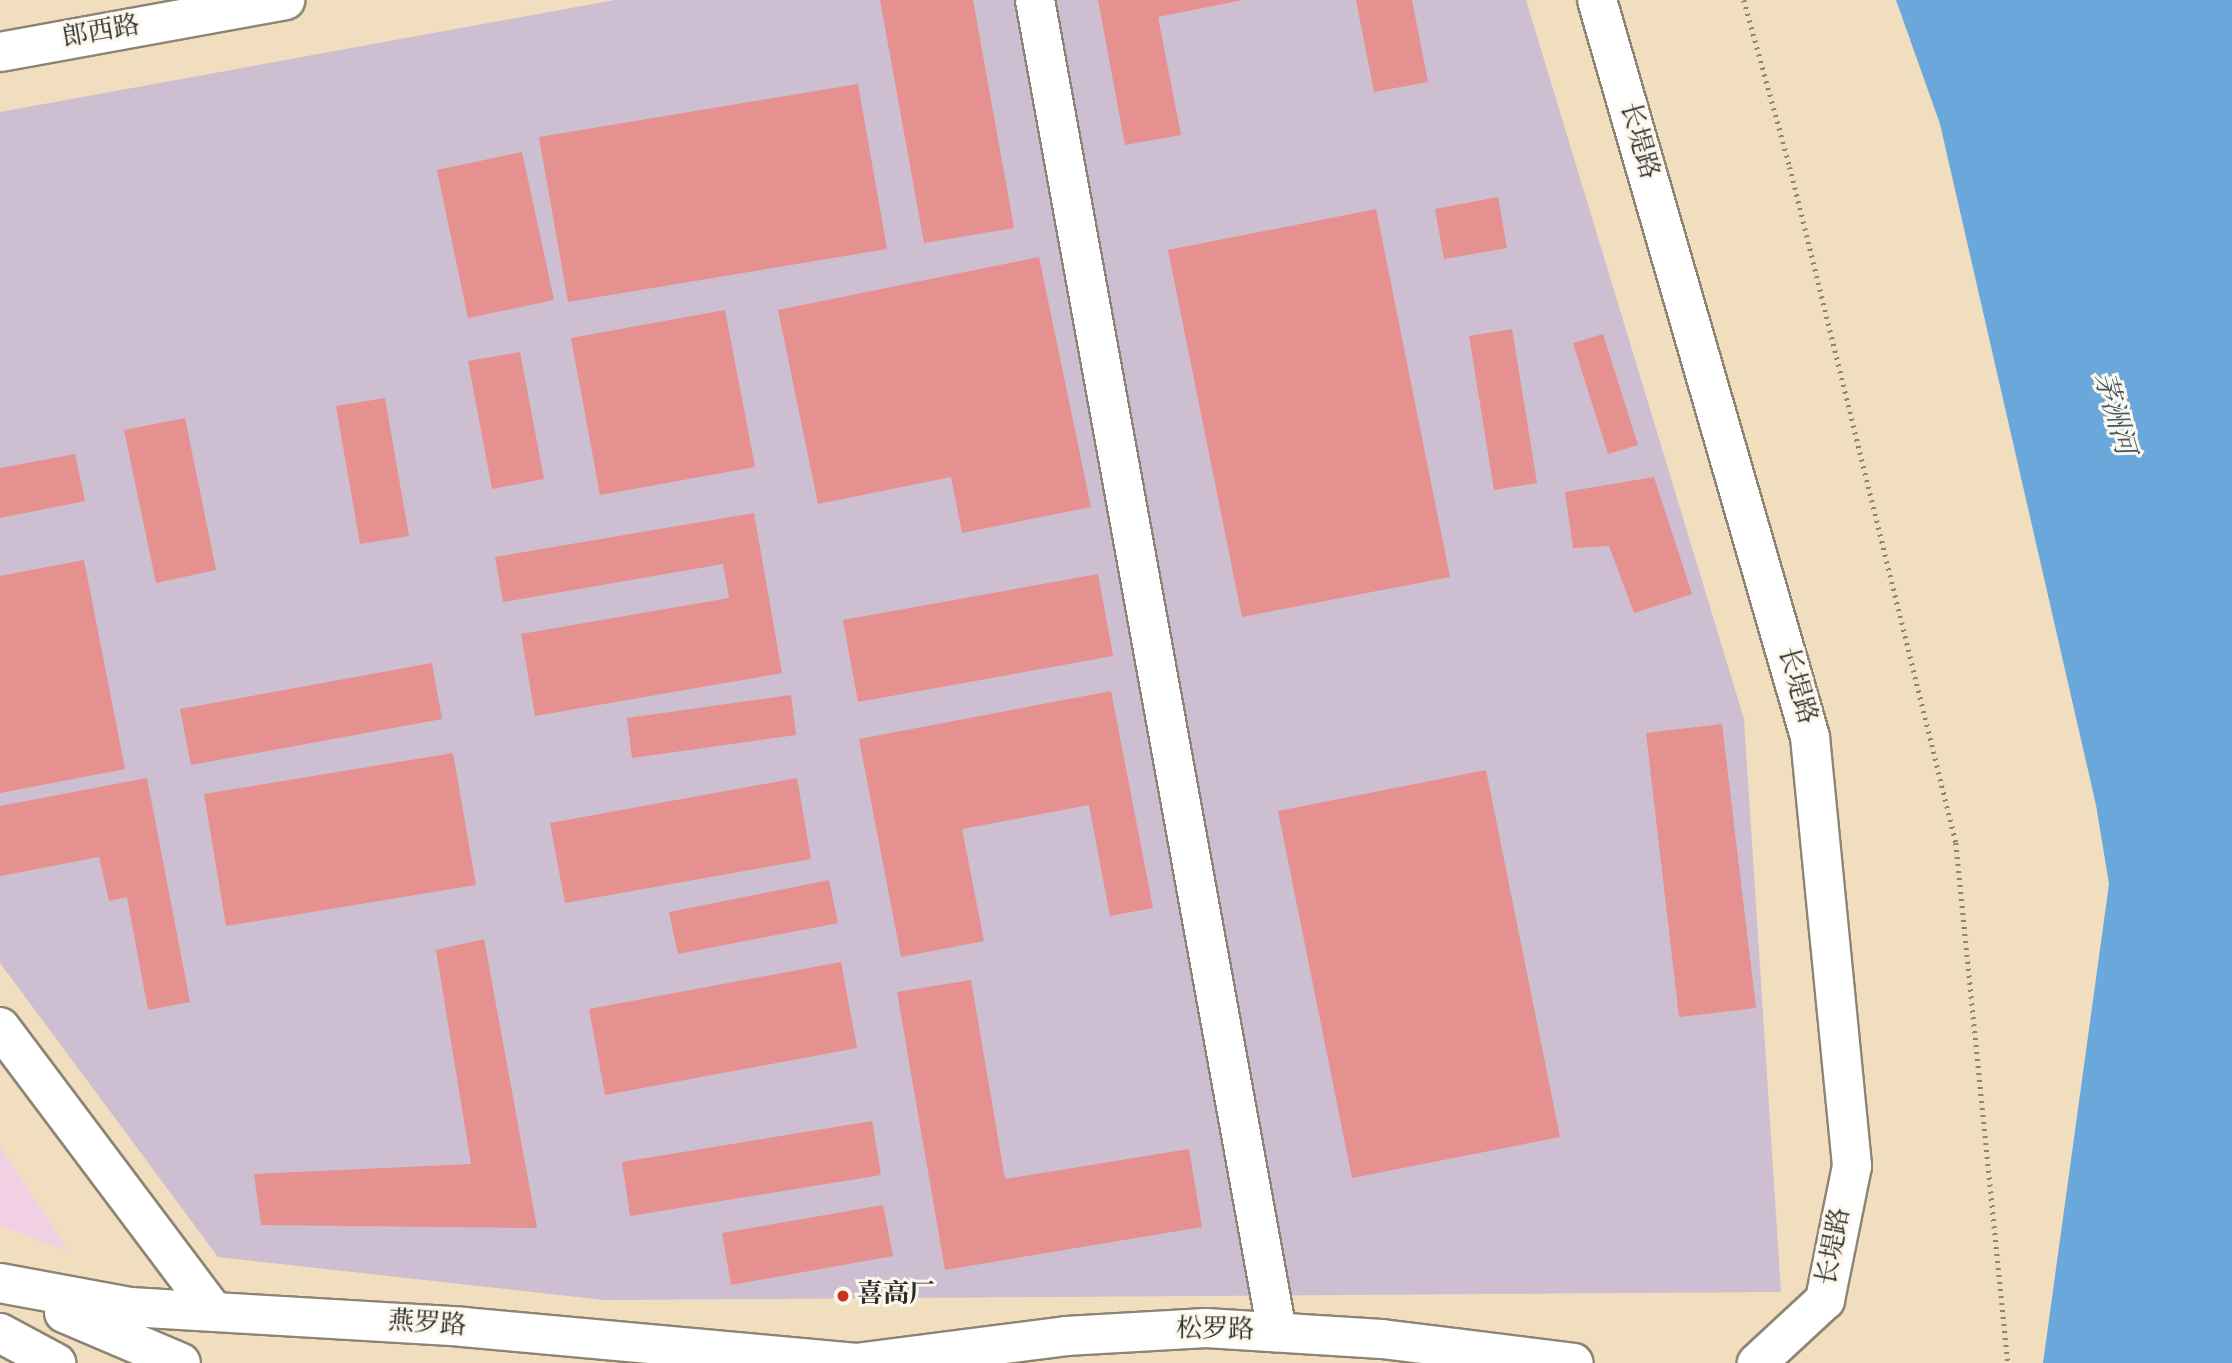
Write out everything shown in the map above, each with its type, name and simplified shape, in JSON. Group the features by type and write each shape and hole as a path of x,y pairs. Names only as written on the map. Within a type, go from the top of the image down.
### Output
{"street":[{"name":"郎西路","path":"0,52 285,0"},
{"path":"1035,0 1277,1332"},
{"name":"长堤路","path":"1597,0 1811,737 1852,1166 1825,1300 1757,1363"},
{"path":"0,1027 214,1312"},
{"name":"燕罗路","path":"0,1286 130,1307 463,1327 856,1363"},
{"name":"燕罗路","path":"0,1286 135,1340 181,1363"},
{"name":"松罗路","path":"856,1363 1066,1336 1206,1328 1382,1339 1574,1363"},
{"path":"0,1333 56,1363"},
{"path":"0,1341 12,1363"}],"path":[{"path":"1744,0 1790,167 1956,843 2008,1363"}],"shaded area":[{"path":"615,0 1526,0 1744,719 1781,1292 604,1300 218,1257 0,963 0,112"},
{"path":"0,1146 70,1252 0,1226"}],"water":[{"name":"茅洲河","path":"1896,0 2232,0 2232,1363 2043,1363 2109,884 2096,805 1940,124"}],"building":[{"path":"880,0 973,0 1014,228 924,243"},
{"path":"1098,0 1243,0 1158,17 1181,135 1125,145"},
{"path":"1356,0 1412,0 1428,82 1374,92"},
{"path":"858,84 887,249 568,302 539,137"},
{"path":"522,152 554,300 468,318 437,170"},
{"path":"1498,197 1507,248 1444,259 1435,209"},
{"path":"1376,209 1450,577 1242,617 1168,250"},
{"path":"1039,257 1091,507 962,533 951,477 818,504 778,310"},
{"path":"725,310 755,467 600,495 571,338"},
{"path":"1512,329 1537,483 1494,490 1469,336"},
{"path":"1603,334 1638,445 1608,454 1573,343"},
{"path":"520,352 544,479 492,489 468,361"},
{"path":"385,398 409,536 360,544 336,406"},
{"path":"185,418 216,570 156,583 124,430"},
{"path":"75,454 85,501 0,518 0,468"},
{"path":"1654,477 1692,594 1634,613 1609,546 1573,548 1565,492"},
{"path":"754,513 782,673 535,716 521,634 729,598 723,564 503,602 495,557"},
{"path":"84,560 125,769 0,793 0,576"},
{"path":"1098,574 1113,656 858,702 843,620"},
{"path":"432,663 442,719 191,765 180,709"},
{"path":"1111,691 1153,908 1110,916 1089,805 962,829 984,941 901,957 859,739"},
{"path":"791,695 796,735 632,758 627,718"},
{"path":"1722,724 1756,1008 1679,1017 1646,733"},
{"path":"453,753 476,885 226,926 204,794"},
{"path":"1486,770 1560,1137 1352,1178 1278,811"},
{"path":"147,778 190,1002 148,1010 127,897 109,901 99,857 0,876 0,806"},
{"path":"797,778 811,859 565,903 550,823"},
{"path":"829,880 838,923 678,954 669,912"},
{"path":"484,939 537,1228 261,1225 254,1174 471,1164 436,950"},
{"path":"841,962 857,1048 605,1095 589,1009"},
{"path":"971,980 1005,1179 1189,1149 1202,1227 945,1270 897,992"},
{"path":"872,1121 881,1175 630,1216 622,1162"},
{"path":"883,1205 893,1256 731,1285 722,1233"}],"place":[{"name":"喜高厂","path":"843,1296"}]}
